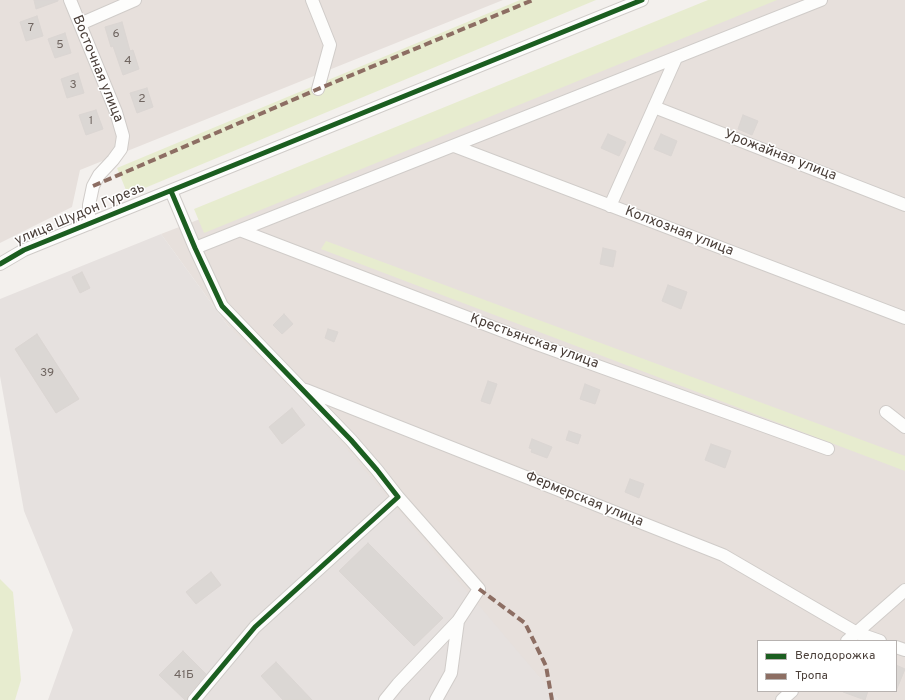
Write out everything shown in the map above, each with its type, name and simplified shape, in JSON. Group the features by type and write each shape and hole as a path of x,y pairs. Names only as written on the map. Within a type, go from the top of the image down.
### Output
{"street":[{"name":"Восточная улица","path":"70,0 116,112 123,136 120,149 93,186 89,205 89,224"},
{"path":"80,24 135,0"},
{"path":"312,0 330,46 318,89"},
{"name":"улица Шудон Гурезь","path":"0,264 24,250 642,0"},
{"path":"195,248 242,231 821,0"},
{"path":"610,206 676,58"},
{"name":"Урожайная улица","path":"654,107 905,205"},
{"name":"Колхозная улица","path":"454,146 905,318"},
{"path":"171,191 222,306 355,445 398,497 479,589 458,621 403,678 385,700"},
{"name":"Крестьянская улица","path":"242,231 534,343 828,449"},
{"name":"Фермерская улица","path":"301,388 723,555 852,637 873,640"},
{"path":"886,412 905,427"},
{"path":"194,700 255,627 398,497"},
{"path":"852,637 905,590"},
{"path":"436,700 451,673 458,621"},
{"path":"782,700 791,692"}],"shaded area":[{"path":"0,0 503,0 80,170 72,207 0,243"},
{"path":"771,0 905,0 905,700 558,700 228,326 161,234"},
{"path":"161,234 228,326 326,424 558,700 48,700 73,630 24,511 0,376 0,299"}],"green space":[{"path":"520,0 596,0 128,195 117,168"},
{"path":"708,0 777,0 204,233 194,209"},
{"path":"326,241 905,456 905,471 321,249"},
{"path":"0,579 13,592 21,680 15,700 0,700"}],"building":[{"path":"34,0 58,0 58,1 36,9"},
{"path":"37,16 43,36 26,41 20,22"},
{"path":"122,22 130,51 133,50 139,69 123,75 113,46 111,47 105,27"},
{"path":"65,33 71,53 55,58 48,39"},
{"path":"78,73 84,93 67,98 61,79"},
{"path":"147,88 153,107 137,113 130,93"},
{"path":"96,110 103,129 86,135 79,115"},
{"path":"743,115 758,121 752,135 738,129"},
{"path":"608,134 626,142 619,156 601,148"},
{"path":"661,134 677,141 671,156 654,149"},
{"path":"603,248 616,251 613,267 600,264"},
{"path":"82,272 90,288 80,293 72,277"},
{"path":"668,285 687,292 681,309 662,301"},
{"path":"284,314 293,324 282,334 273,325"},
{"path":"328,329 338,332 334,342 325,338"},
{"path":"37,334 79,399 56,413 15,349"},
{"path":"488,381 497,384 490,404 481,401"},
{"path":"585,384 600,390 595,404 580,399"},
{"path":"292,408 305,425 282,444 269,427"},
{"path":"569,431 581,435 578,444 566,440"},
{"path":"532,439 552,447 547,458 531,452 532,449 529,448"},
{"path":"711,444 731,451 725,468 705,460"},
{"path":"630,479 644,484 639,498 625,492"},
{"path":"368,543 443,618 414,646 339,571"},
{"path":"211,572 221,585 196,604 186,592"},
{"path":"183,651 206,674 188,695 187,700 185,700 159,675"},
{"path":"276,662 312,700 283,700 261,676"},
{"path":"897,665 905,669 897,689"},
{"path":"843,692 868,692 865,700"}],"marked path":[{"path":"93,186 318,89 533,0"},
{"path":"479,589 525,623 546,666 552,700"}],"cycle path":[{"path":"0,264 24,250 642,0"},
{"path":"171,191 222,306 351,440 398,497 255,627 194,700"}]}
